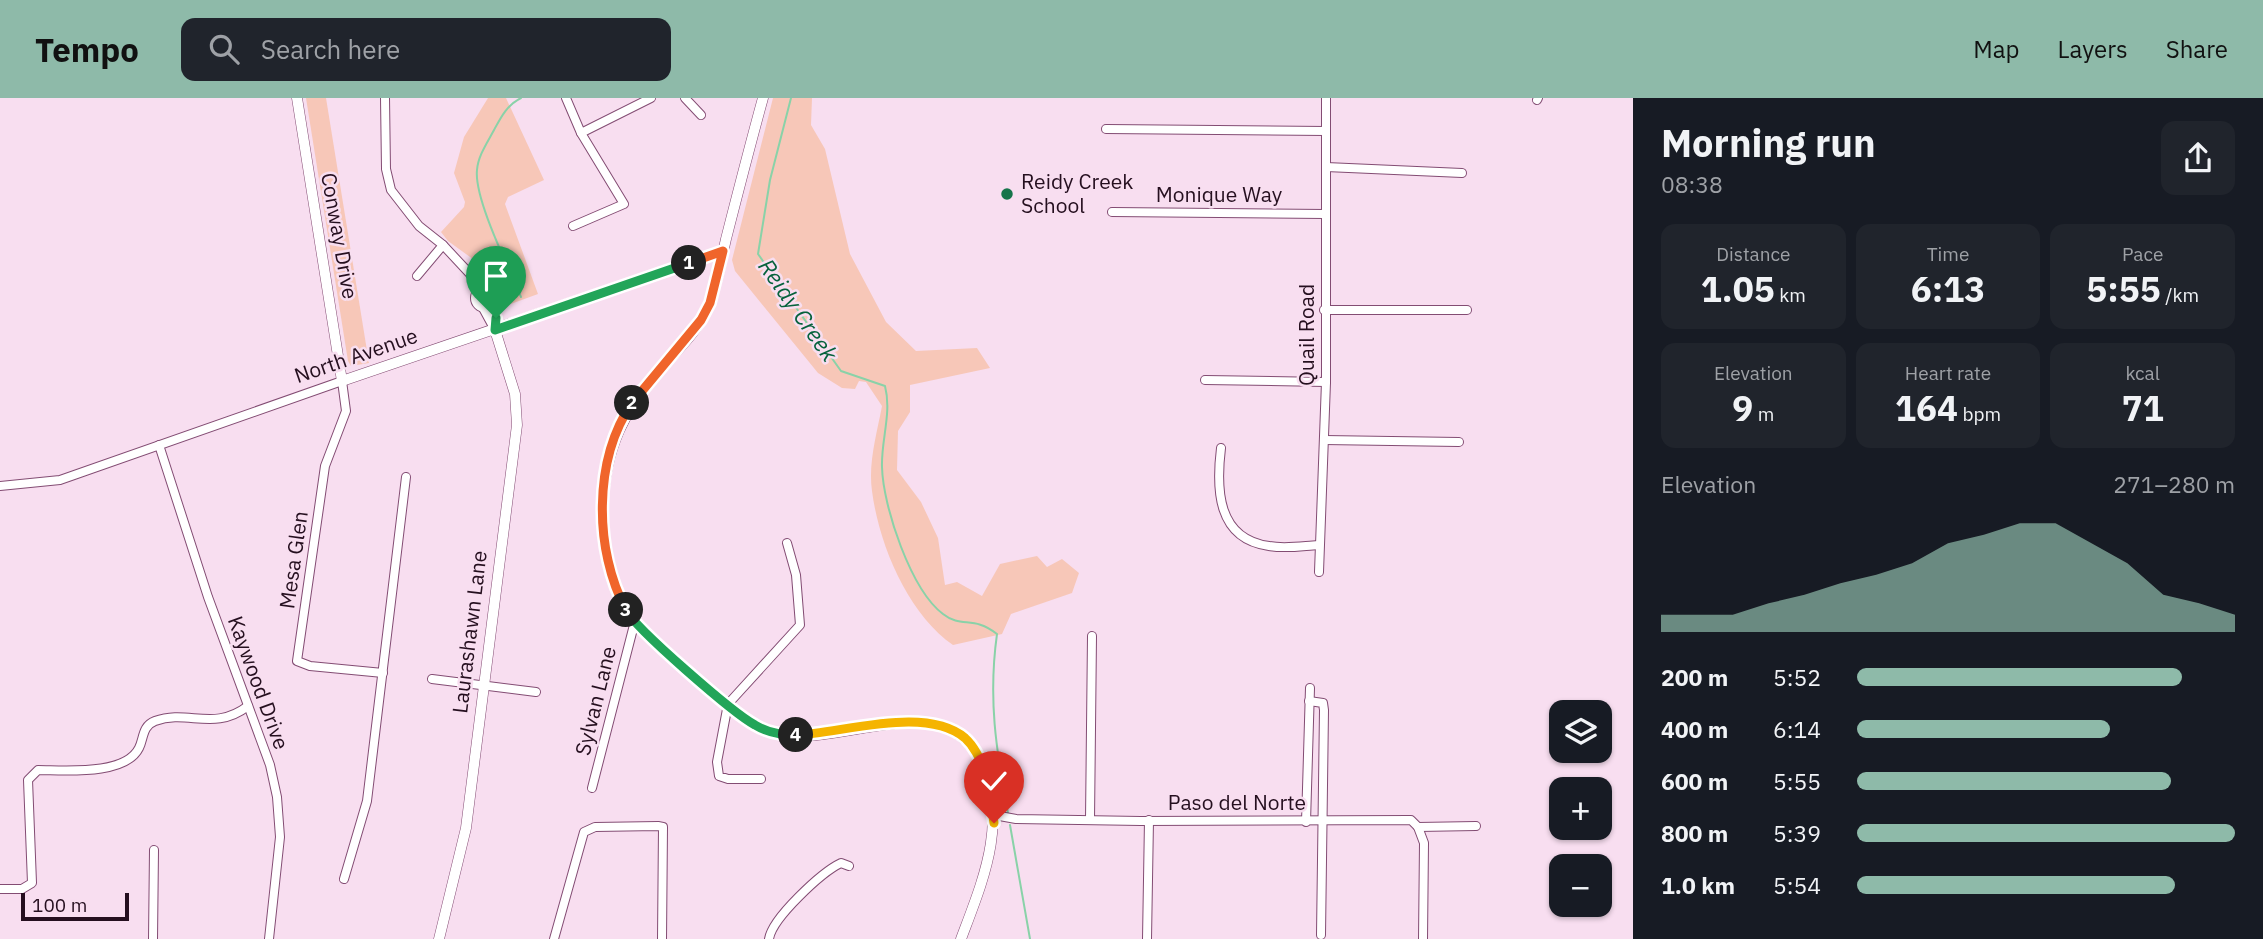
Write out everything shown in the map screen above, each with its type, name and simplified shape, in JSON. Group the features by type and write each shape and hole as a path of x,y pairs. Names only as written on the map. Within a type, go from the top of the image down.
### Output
{"street":[{"name":"Conway Drive","path":"297,98 342,380"},
{"path":"384,98 386,169 391,190 419,226 443,245 471,275 471,283 480,290 492,292 495,330"},
{"path":"566,98 581,133 624,204 573,226"},
{"path":"581,133 651,98"},
{"path":"685,98 701,115"},
{"path":"762,98 710,303 701,320 626,411 610,454 603,509 606,545 618,596 635,621 755,725 786,735 915,722 952,730 975,750 988,778 994,815 987,871 961,939"},
{"name":"Quail Road","path":"1319,572 1326,382 1326,98"},
{"path":"1106,129 1326,131"},
{"path":"1326,167 1462,173"},
{"name":"Monique Way","path":"1112,212 1325,214"},
{"path":"416,276 443,245"},
{"name":"North Avenue","path":"0,486 60,480 342,380 723,251"},
{"path":"480,290 475,300 483,308 495,330"},
{"path":"483,308 492,304"},
{"path":"1324,310 1467,310"},
{"name":"Laurashawn Lane","path":"439,939 466,828 517,425 515,394 495,330"},
{"name":"Mesa Glen","path":"342,380 346,411 325,466 297,661 310,666 383,673"},
{"path":"1205,380 1326,382"},
{"path":"1324,440 1459,442"},
{"name":"Kaywood Drive","path":"159,445 270,765 279,815 269,939"},
{"path":"1221,448 1218,494 1240,534 1270,547 1318,545"},
{"path":"344,879 367,802 405,477"},
{"path":"761,779 728,779 719,776 717,762 728,704 800,625 796,575 787,543"},
{"name":"Sylvan Lane","path":"592,788 635,621"},
{"path":"1090,820 1092,636"},
{"path":"432,679 536,692"},
{"path":"1306,822 1310,688"},
{"path":"1309,701 1323,703 1324,710 1321,935"},
{"path":"0,889 22,889 32,883 28,780 31,773 38,770 99,769 118,765 139,749 145,729 154,721 213,721 234,717 248,706"},
{"name":"Paso del Norte","path":"994,815 1016,819 1090,820 1411,820 1418,827 1476,826"},
{"path":"1147,939 1149,820"},
{"path":"554,939 584,832 594,827 658,826 663,827 662,939"},
{"path":"1418,827 1424,844 1423,939"},
{"path":"153,939 154,850"},
{"path":"769,939 776,922 812,884 841,863 849,866"}],"shaded area":[{"path":"306,98 326,98 369,363 351,366 348,361"},
{"path":"488,98 506,98 544,180 508,197 505,204 538,294 500,308 499,291 485,273 488,270 448,241 441,232 464,207 465,202 454,173 464,137"},
{"path":"773,98 812,98 811,125 825,149 850,254 886,322 916,351 977,348 990,368 910,385 910,412 898,431 897,470 921,502 938,538 945,585 957,582 982,596 1000,564 1037,556 1047,567 1062,559 1079,573 1072,593 1011,614 1002,634 953,645 922,615 898,577 876,512 871,470 882,406 866,382 859,381 855,389 842,388 818,373 735,271 732,260"}],"waterway":[{"path":"521,98 502,116 483,150 477,170 486,215 521,297"},
{"name":"Reidy Creek","path":"791,98 770,180 758,254 841,371 885,386 887,416 882,467 887,503 901,546 920,587 943,614 956,621 981,625 997,634 993,702 1008,813"},
{"name":"Reidy Creek","path":"1010,825 1030,939"}],"place":[{"name":"Reidy Creek School","path":"1007,194"}],"route":[{"path":"496,318 495,330 723,251 710,303 701,320 692,335 664,364 626,411 610,454 603,509 606,545 618,596 628,615 669,653 745,719 766,731 786,735 807,734 915,722 940,725 952,730 965,738 975,750 988,778 993,799 994,823"}]}
